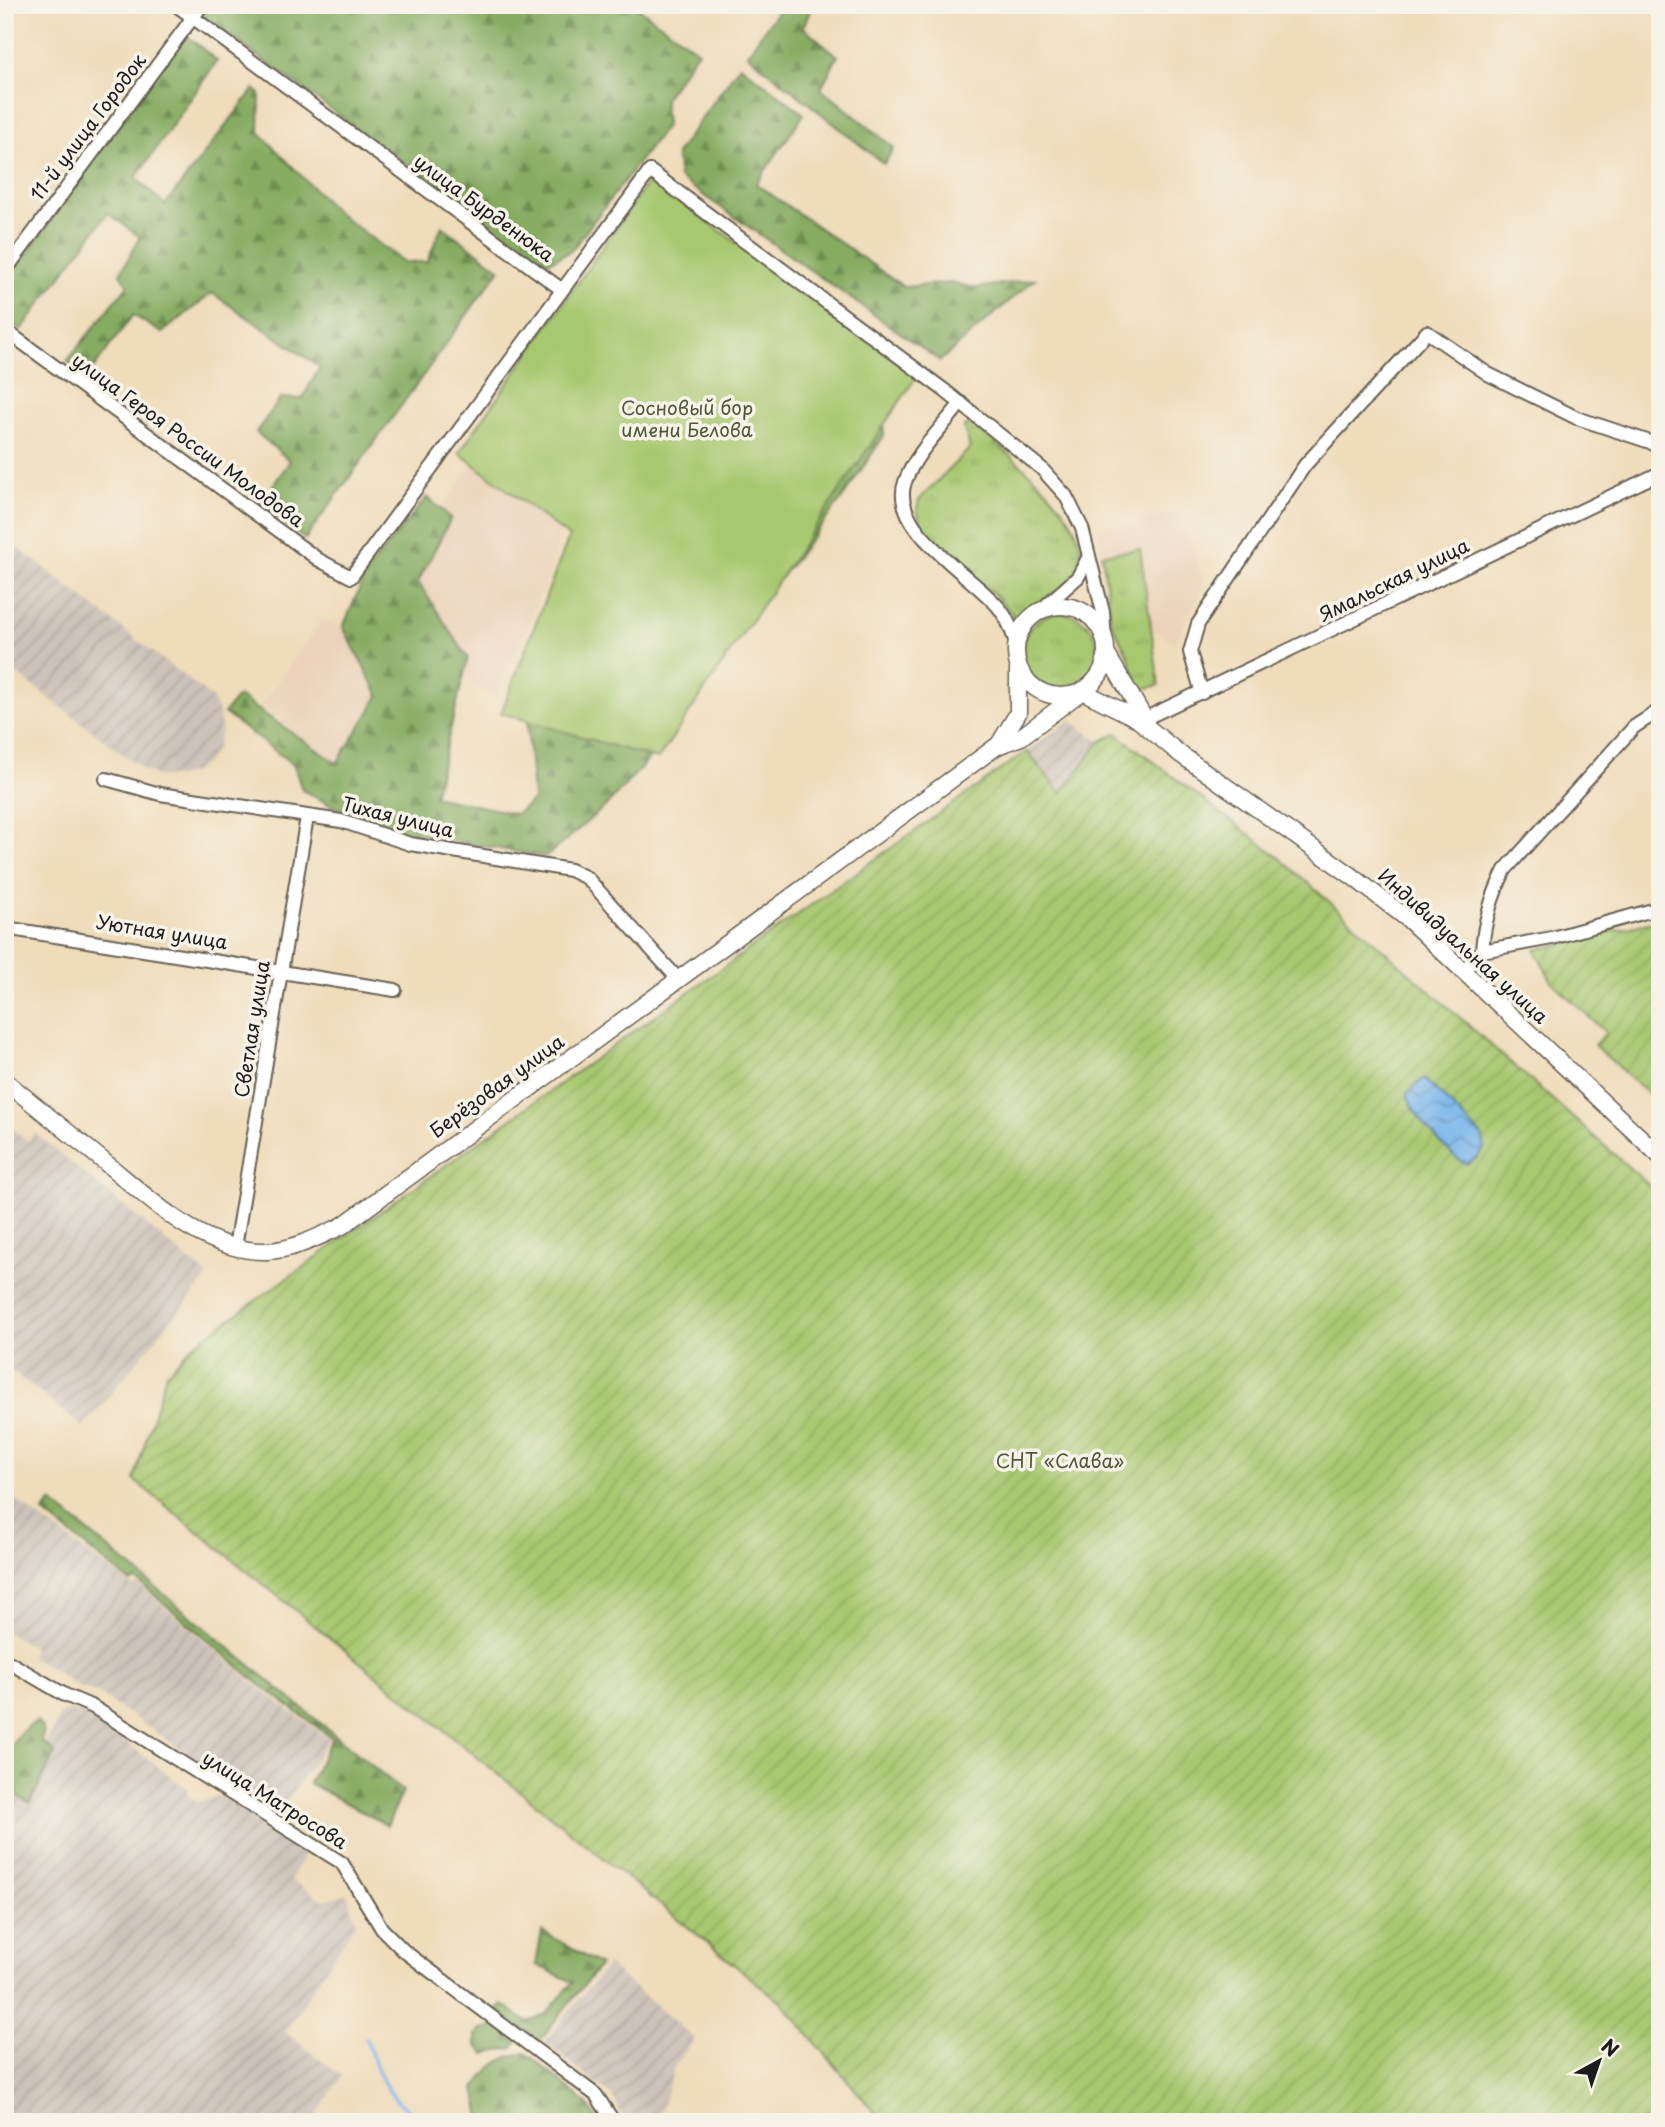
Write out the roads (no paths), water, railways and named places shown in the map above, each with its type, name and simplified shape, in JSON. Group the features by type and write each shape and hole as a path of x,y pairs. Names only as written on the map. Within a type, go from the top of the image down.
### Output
{"main road":[{"path":"1068,606 1091,617 1105,646 1099,675 1082,691 1069,695 1043,692 1023,676 1017,663 1016,643 1030,617 1042,609 1068,606"},
{"name":"Индивидуальная улица","path":"1105,646 1144,719 1156,734"},
{"name":"Берёзовая улица","path":"997,746 1018,713 1017,663"},
{"name":"Индивидуальная улица","path":"1082,691 1136,718 1409,920 1660,1156"},
{"name":"Берёзовая улица","path":"5,1081 172,1217 214,1240 235,1247 264,1251 292,1248 342,1226 997,746 1021,737 1082,691"}],"street":[{"name":"улица Бурденюка","path":"176,5 561,289 650,171 961,403"},
{"name":"11-й улица Городок","path":"5,271 202,5"},
{"name":"улица Героя России Молодова","path":"5,330 319,559 351,577 561,289"},
{"path":"1202,693 1191,652 1193,634 1198,624 1305,465 1427,332 1488,374 1577,418 1650,442 1660,448"},
{"path":"1016,643 1001,610 916,529 904,500 904,483 921,454 961,403 1041,468 1066,496 1086,537 1088,558 1104,612 1105,646"},
{"name":"Ямальская улица","path":"1144,719 1660,472"},
{"path":"1042,609 1078,577 1088,558"},
{"path":"1482,951 1484,925 1493,893 1505,870 1634,727 1660,710"},
{"name":"Тихая улица","path":"106,779 160,794 341,821 410,844 570,870 587,878 678,979"},
{"name":"Светлая улица","path":"235,1247 307,817"},
{"path":"1464,970 1482,951 1552,938 1660,908"},
{"name":"Уютная улица","path":"5,928 395,990"},
{"name":"улица Матросова","path":"5,1660 65,1695 93,1707 342,1863 382,1929 404,1951 596,2095 614,2122"}],"water":[{"path":"1424,1078 1482,1136 1485,1147 1477,1158 1466,1164 1458,1159 1440,1143 1415,1112 1407,1093"}],"waterway":[{"path":"366,2038 386,2087 403,2106 427,2118 454,2122"}],"park label":[{"name":"Сосновый бор имени Белова","path":"687,419"},
{"name":"СНТ «Слава»","path":"1060,1461"}]}
